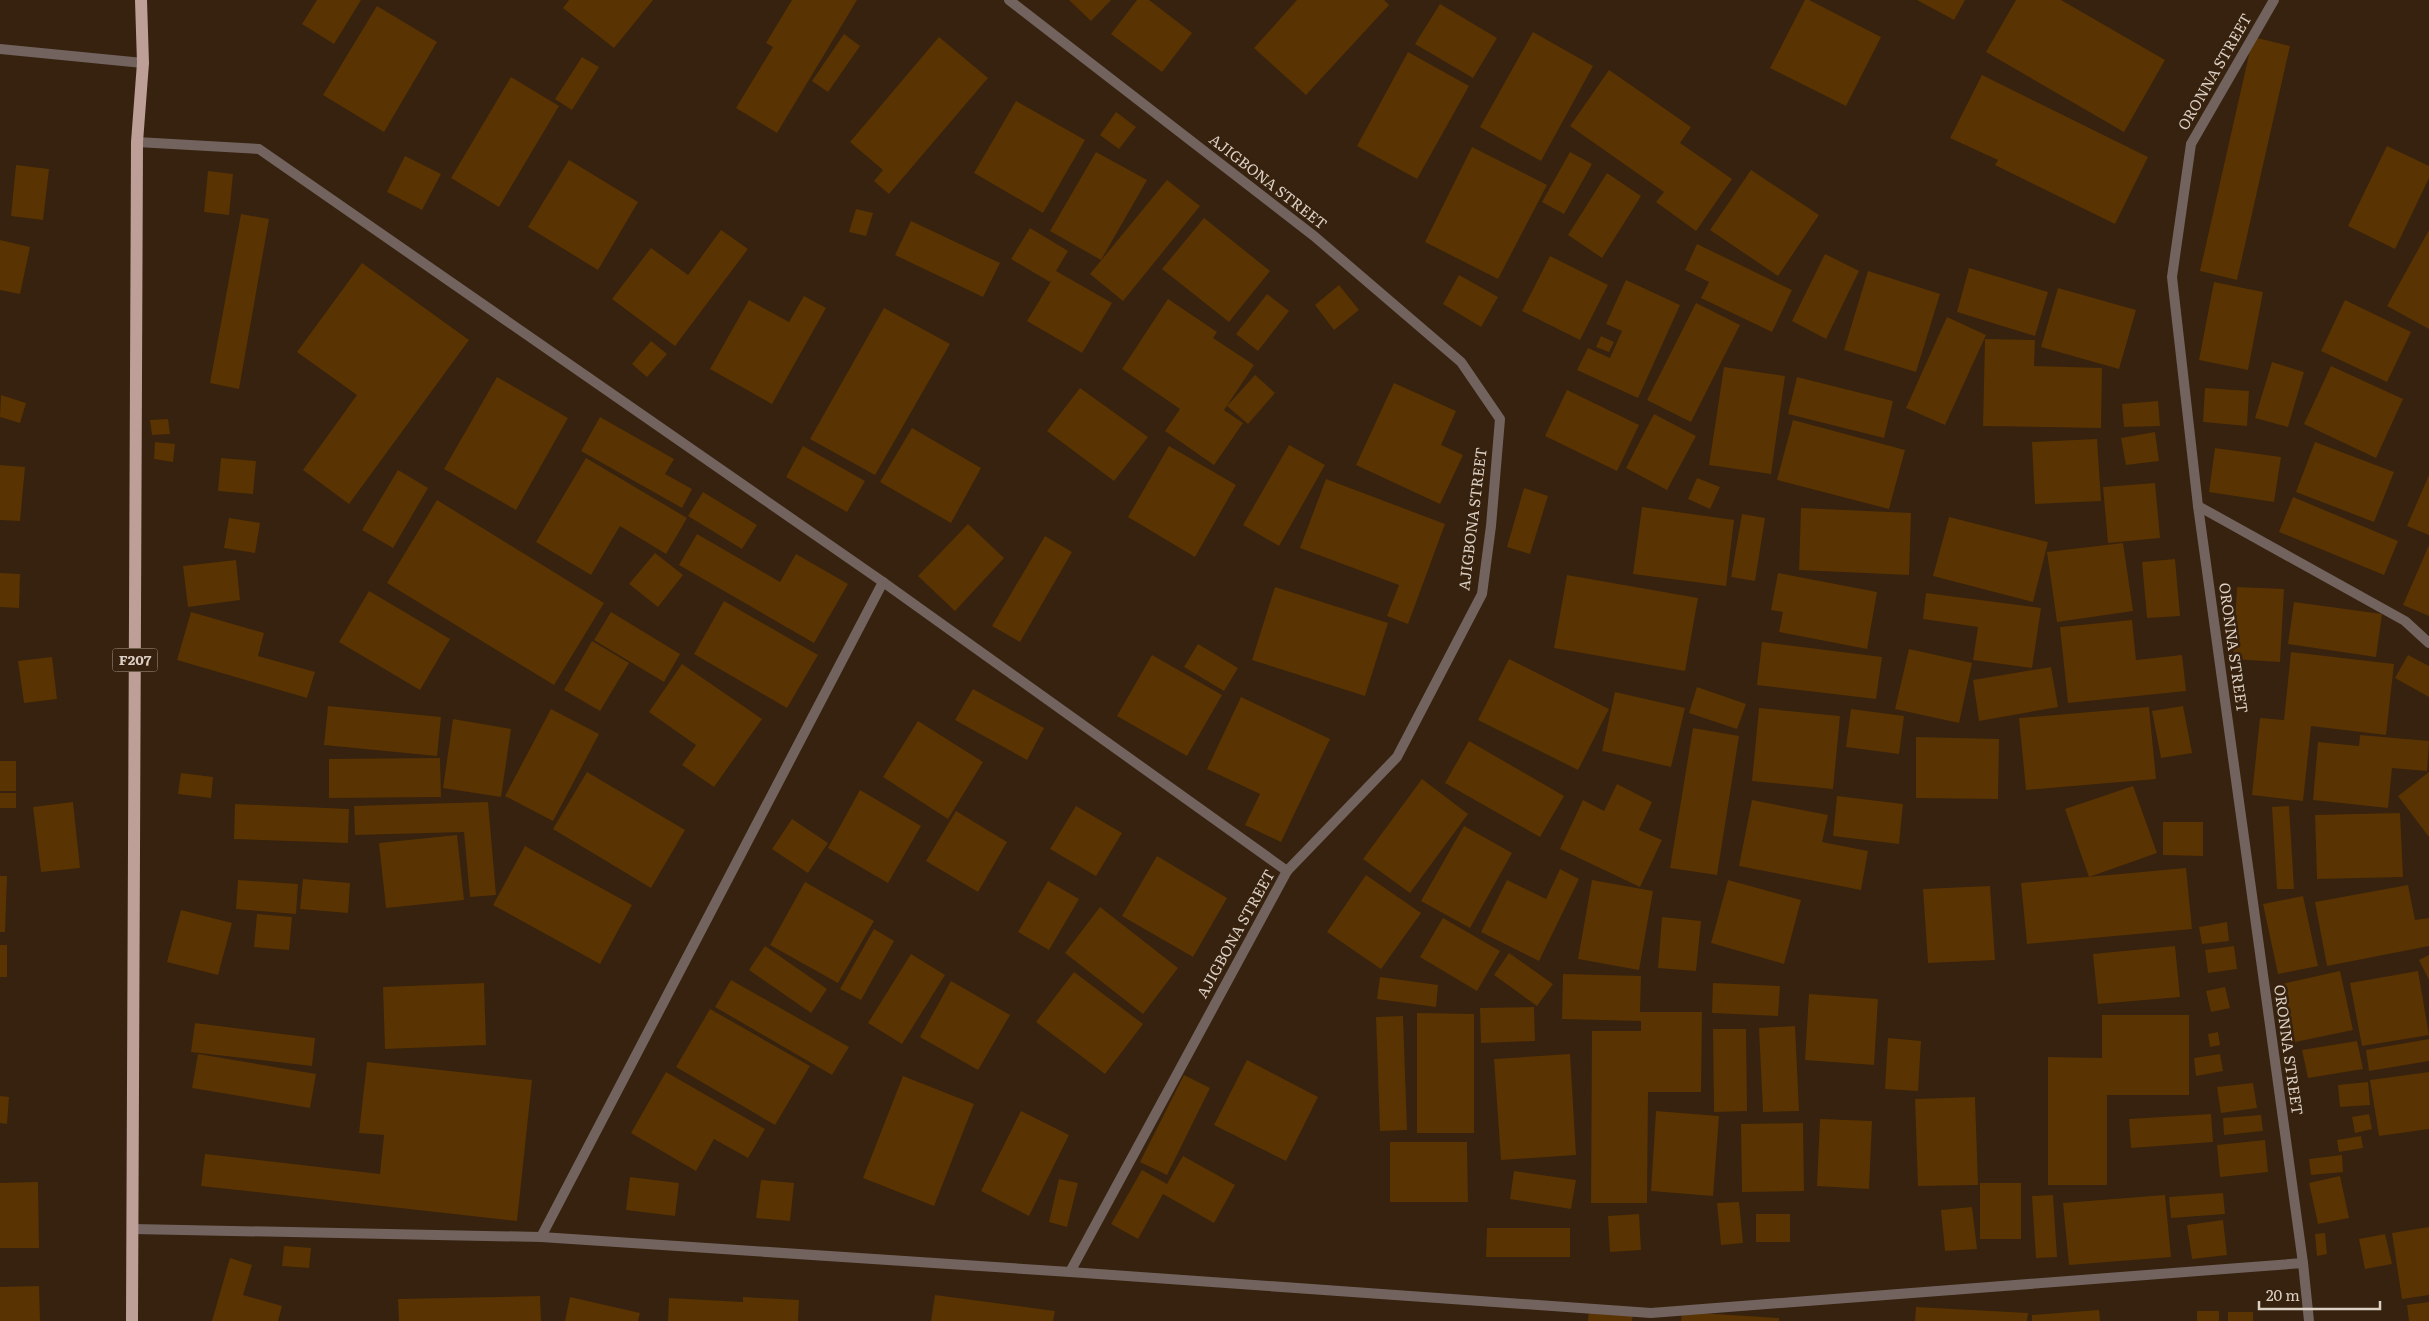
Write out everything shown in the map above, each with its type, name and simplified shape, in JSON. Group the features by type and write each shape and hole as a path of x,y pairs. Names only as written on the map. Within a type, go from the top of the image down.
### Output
{"main road":[{"name":"F207","path":"132,1321 136,142 143,63 141,0"}],"street":[{"name":"AJIGBONA STREET","path":"1009,0 1322,242 1460,362 1500,419 1491,526 1482,594 1397,757 1287,871 1070,1272"},
{"name":"ORONNA STREET","path":"2274,0 2191,144 2172,277 2198,506 2303,1263 2308,1321"},
{"path":"0,49 143,63"},
{"path":"136,142 259,149 883,582 1287,871"},
{"path":"2198,506 2405,621 2429,643"},
{"path":"541,1237 883,582"},
{"path":"133,1229 541,1237 1650,1313 2303,1263"}],"building":[{"path":"317,0 361,0 334,44 302,24"},
{"path":"569,0 653,0 614,48 563,8"},
{"path":"792,0 857,0 777,133 736,108 773,47 766,43"},
{"path":"1069,0 1111,0 1091,21"},
{"path":"1137,0 1149,0 1192,33 1162,72 1111,34"},
{"path":"1297,0 1384,0 1389,5 1306,95 1254,48"},
{"path":"1805,0 1809,0 1881,37 1846,106 1770,68"},
{"path":"1917,0 1965,0 1954,20"},
{"path":"2016,0 2061,0 2165,60 2124,132 1986,52"},
{"path":"1440,4 1497,38 1473,78 1415,44"},
{"path":"377,6 437,42 384,132 323,95"},
{"path":"1533,32 1593,66 1541,161 1480,127"},
{"path":"844,34 860,46 828,92 812,81"},
{"path":"939,37 988,78 889,194 874,181 883,170 850,142"},
{"path":"2253,37 2290,46 2237,280 2200,271"},
{"path":"1408,52 1469,86 1417,179 1357,146"},
{"path":"582,57 599,67 572,110 555,99"},
{"path":"1609,70 1691,127 1680,143 1732,179 1696,231 1656,202 1664,192 1570,126"},
{"path":"1982,75 2148,157 2115,224 1995,165 1998,160 1950,138"},
{"path":"511,77 559,106 499,207 451,178"},
{"path":"1016,101 1085,140 1043,213 974,173"},
{"path":"1116,112 1136,127 1119,149 1100,135"},
{"path":"2387,146 2429,166 2429,178 2395,249 2348,226"},
{"path":"1472,147 1547,185 1498,279 1425,242"},
{"path":"1096,152 1147,180 1101,260 1050,231"},
{"path":"1570,152 1592,164 1564,214 1542,202"},
{"path":"405,156 441,174 422,210 387,192"},
{"path":"569,160 638,202 598,270 528,227"},
{"path":"16,165 49,169 43,220 11,216"},
{"path":"1751,170 1819,215 1778,276 1710,230"},
{"path":"208,171 233,174 229,215 204,212"},
{"path":"1607,173 1641,196 1602,258 1568,235"},
{"path":"1167,180 1200,206 1123,301 1090,274"},
{"path":"856,209 873,213 866,236 849,232"},
{"path":"241,214 269,219 239,389 210,383"},
{"path":"1204,218 1270,271 1229,322 1162,269"},
{"path":"911,221 1000,263 983,297 895,255"},
{"path":"1030,228 1068,251 1056,271 1112,303 1082,353 1027,321 1053,278 1050,282 1011,259"},
{"path":"721,230 748,249 675,346 612,299 651,248 688,275"},
{"path":"2429,230 2429,329 2387,306"},
{"path":"0,240 30,247 20,294 0,290"},
{"path":"1697,244 1792,290 1772,332 1701,298 1709,282 1685,270"},
{"path":"1825,254 1859,271 1826,339 1792,321"},
{"path":"1550,256 1608,285 1580,340 1522,311"},
{"path":"362,263 469,340 349,504 303,470 357,395 297,352"},
{"path":"1969,268 2048,292 2035,336 1957,312"},
{"path":"1868,271 1940,294 1916,372 1844,350"},
{"path":"1459,275 1498,297 1481,327 1443,304"},
{"path":"1626,280 1680,305 1638,398 1577,370 1588,348 1610,358 1622,331 1606,324"},
{"path":"2214,282 2263,292 2248,370 2199,360"},
{"path":"1339,285 1359,310 1334,330 1315,305"},
{"path":"2058,288 2136,310 2119,369 2041,347"},
{"path":"1267,294 1289,311 1258,351 1236,334"},
{"path":"804,296 826,308 772,404 710,369 749,300 789,322"},
{"path":"1168,299 1217,332 1213,338 1254,365 1224,410 1243,423 1214,465 1165,431 1180,409 1122,369"},
{"path":"2345,300 2411,332 2387,382 2321,351"},
{"path":"1696,303 1740,325 1691,422 1647,400"},
{"path":"884,308 950,344 875,475 810,439"},
{"path":"1947,317 1986,335 1945,425 1906,408"},
{"path":"1601,336 1614,342 1609,352 1596,347"},
{"path":"1985,339 2035,340 2034,366 2102,368 2101,428 1983,426"},
{"path":"651,341 667,354 647,377 632,364"},
{"path":"2272,362 2304,372 2288,427 2255,418"},
{"path":"2331,366 2403,399 2376,458 2304,424"},
{"path":"1724,367 1785,376 1771,474 1709,465"},
{"path":"1255,375 1275,393 1248,424 1227,406"},
{"path":"497,377 568,418 516,510 444,469"},
{"path":"1797,377 1893,401 1884,438 1788,414"},
{"path":"1394,383 1456,411 1441,445 1463,455 1440,504 1356,465"},
{"path":"1080,388 1148,437 1114,481 1047,431"},
{"path":"2205,388 2249,391 2247,426 2203,422"},
{"path":"1567,390 1639,425 1617,471 1545,436"},
{"path":"1,395 26,403 20,423 0,417"},
{"path":"2158,401 2160,426 2124,427 2122,404"},
{"path":"1654,414 1696,436 1667,490 1626,468"},
{"path":"600,417 674,459 665,474 692,489 682,508 581,451"},
{"path":"168,419 170,434 152,435 150,420"},
{"path":"1793,420 1905,450 1889,509 1777,480"},
{"path":"912,428 981,468 951,523 880,482"},
{"path":"2155,432 2159,461 2126,465 2121,438"},
{"path":"2097,439 2101,501 2035,504 2032,442"},
{"path":"155,442 175,444 173,462 154,459"},
{"path":"2315,442 2394,472 2374,522 2296,492"},
{"path":"1289,445 1325,465 1279,546 1243,525"},
{"path":"803,446 865,481 847,512 786,477"},
{"path":"1169,446 1236,485 1195,557 1128,517"},
{"path":"2215,448 2281,457 2274,502 2209,492"},
{"path":"221,458 256,461 253,494 218,491"},
{"path":"586,458 687,518 666,554 620,526 591,575 536,542"},
{"path":"0,465 25,467 20,521 0,520"},
{"path":"398,470 428,488 393,548 362,530"},
{"path":"2429,475 2429,535 2407,526"},
{"path":"1697,478 1720,487 1710,509 1688,499"},
{"path":"1326,479 1445,524 1408,624 1387,616 1399,585 1300,548"},
{"path":"2155,483 2160,538 2108,543 2103,487"},
{"path":"1524,488 1548,496 1530,554 1507,547"},
{"path":"703,492 757,525 742,549 688,516"},
{"path":"2293,497 2398,541 2384,575 2279,532"},
{"path":"437,500 604,603 554,685 387,583"},
{"path":"1642,507 1734,520 1726,586 1633,574"},
{"path":"1801,508 1911,513 1909,575 1799,570"},
{"path":"1742,514 1765,518 1755,581 1731,577"},
{"path":"1949,517 2048,542 2033,602 1933,576"},
{"path":"229,518 260,523 255,553 224,548"},
{"path":"968,524 1004,558 955,611 918,576"},
{"path":"697,534 780,582 796,554 848,584 814,643 679,565"},
{"path":"1045,536 1072,552 1020,642 992,626"},
{"path":"2123,543 2133,611 2057,622 2047,552"},
{"path":"2429,545 2429,616 2403,605"},
{"path":"655,553 683,575 658,607 629,584"},
{"path":"2175,559 2180,616 2147,618 2142,562"},
{"path":"236,560 240,600 188,607 183,566"},
{"path":"0,573 20,574 19,608 0,607"},
{"path":"1778,573 1877,592 1867,649 1779,632 1783,612 1771,610"},
{"path":"1567,575 1698,598 1685,671 1554,648"},
{"path":"1275,587 1388,623 1365,696 1252,660"},
{"path":"2237,587 2284,589 2280,662 2233,659"},
{"path":"369,591 450,639 420,690 339,642"},
{"path":"1926,593 2041,608 2032,668 1973,660 1978,627 1923,619"},
{"path":"724,601 818,655 787,708 694,654"},
{"path":"2294,602 2382,614 2376,657 2288,644"},
{"path":"191,612 264,633 258,656 315,672 307,698 177,660"},
{"path":"611,612 680,654 664,682 594,640"},
{"path":"2132,620 2136,660 2182,655 2186,691 2068,703 2060,627"},
{"path":"592,641 629,663 600,711 564,690"},
{"path":"1762,642 1882,657 1876,699 1757,685"},
{"path":"1198,644 1238,668 1224,691 1184,667"},
{"path":"1909,649 1972,663 1959,723 1895,709"},
{"path":"2291,652 2394,664 2386,735 2311,726 2303,801 2252,795 2260,718 2284,720"},
{"path":"1152,655 1222,695 1187,756 1117,716"},
{"path":"2408,655 2429,666 2429,697 2395,678"},
{"path":"52,657 57,699 24,703 18,661"},
{"path":"1509,659 1609,709 1578,770 1478,720"},
{"path":"682,664 762,719 714,787 682,765 696,745 649,712"},
{"path":"2051,667 2058,707 1979,721 1973,680"},
{"path":"1697,687 1746,704 1737,729 1689,713"},
{"path":"973,689 1044,728 1027,760 955,720"},
{"path":"1615,692 1685,708 1671,767 1602,751"},
{"path":"1241,697 1330,739 1281,842 1245,825 1260,794 1207,769"},
{"path":"328,706 441,717 437,756 324,745"},
{"path":"2183,706 2192,753 2161,758 2152,711"},
{"path":"2149,707 2156,779 2026,790 2019,718"},
{"path":"1759,708 1840,716 1833,789 1752,781"},
{"path":"551,709 599,734 553,821 505,796"},
{"path":"1851,709 1904,716 1899,754 1846,747"},
{"path":"453,719 511,729 501,797 443,788"},
{"path":"918,721 983,762 948,819 883,777"},
{"path":"1693,728 1739,736 1717,875 1670,868"},
{"path":"2360,735 2429,741 2427,771 2392,768 2388,808 2313,800 2318,742 2359,746"},
{"path":"1916,737 1999,739 1998,799 1916,798"},
{"path":"1469,741 1564,796 1540,837 1445,783"},
{"path":"440,758 441,797 329,798 329,759"},
{"path":"0,761 16,761 16,791 0,791"},
{"path":"587,772 685,830 651,888 553,829"},
{"path":"2429,772 2429,837 2398,796"},
{"path":"181,773 213,777 211,798 178,794"},
{"path":"1422,779 1468,814 1410,893 1363,859"},
{"path":"1617,784 1652,802 1639,830 1662,840 1640,887 1560,849 1583,800 1604,811"},
{"path":"2133,786 2157,853 2089,877 2065,809"},
{"path":"860,790 921,826 888,883 828,848"},
{"path":"0,793 16,793 16,808 0,808"},
{"path":"1837,796 1903,804 1899,844 1833,836"},
{"path":"1752,800 1828,815 1822,842 1868,851 1861,890 1739,866"},
{"path":"73,802 80,868 41,872 33,807"},
{"path":"488,802 496,895 470,897 464,832 355,835 354,806"},
{"path":"235,804 349,809 348,843 234,839"},
{"path":"1076,806 1122,833 1096,876 1050,849"},
{"path":"2289,806 2294,889 2277,889 2272,807"},
{"path":"956,811 1007,842 978,892 926,861"},
{"path":"2400,813 2403,877 2317,879 2315,815"},
{"path":"792,819 828,843 808,873 772,849"},
{"path":"2163,822 2203,822 2203,856 2163,855"},
{"path":"1464,826 1512,853 1470,928 1421,901"},
{"path":"457,835 464,900 386,908 379,843"},
{"path":"525,846 632,905 600,964 493,905"},
{"path":"1157,856 1227,898 1193,957 1122,916"},
{"path":"2186,868 2192,929 2027,944 2021,883"},
{"path":"1560,869 1579,879 1539,961 1481,932 1507,880 1546,899"},
{"path":"1366,875 1421,913 1381,969 1327,932"},
{"path":"0,876 7,876 5,932 0,932"},
{"path":"303,879 350,883 348,913 300,909"},
{"path":"238,880 298,884 296,914 236,909"},
{"path":"1592,880 1653,891 1639,970 1578,959"},
{"path":"1728,880 1801,900 1784,964 1711,943"},
{"path":"1048,881 1079,899 1049,950 1018,932"},
{"path":"805,882 874,921 838,983 770,945"},
{"path":"2408,885 2415,920 2429,918 2429,946 2327,966 2315,902"},
{"path":"1990,886 1995,960 1928,963 1923,889"},
{"path":"2303,896 2318,966 2278,974 2263,904"},
{"path":"1100,907 1178,968 1143,1014 1065,953"},
{"path":"181,910 232,923 218,975 167,962"},
{"path":"257,914 292,917 289,950 254,947"},
{"path":"1662,917 1701,921 1696,971 1658,968"},
{"path":"1443,918 1500,951 1477,991 1420,957"},
{"path":"2227,922 2229,941 2202,944 2199,927"},
{"path":"874,929 894,941 861,1000 840,989"},
{"path":"0,945 7,945 7,977 0,977"},
{"path":"765,946 827,989 811,1013 749,970"},
{"path":"2175,946 2180,997 2098,1004 2093,954"},
{"path":"2234,946 2237,969 2208,973 2205,950"},
{"path":"1509,953 1553,984 1537,1006 1494,975"},
{"path":"911,954 945,975 902,1044 868,1023"},
{"path":"2429,955 2429,980 2419,960"},
{"path":"2340,971 2353,1030 2295,1042 2282,984"},
{"path":"2418,971 2429,1035 2362,1046 2350,983"},
{"path":"1074,972 1143,1024 1105,1074 1036,1022"},
{"path":"1563,974 1641,976 1640,1012 1702,1012 1701,1092 1648,1092 1647,1203 1591,1203 1592,1031 1641,1031 1641,1021 1562,1019"},
{"path":"1380,977 1438,985 1436,1007 1377,999"},
{"path":"731,980 849,1047 832,1075 715,1007"},
{"path":"951,981 1010,1015 978,1070 920,1037"},
{"path":"484,983 486,1045 385,1049 383,987"},
{"path":"1713,983 1780,986 1778,1016 1712,1013"},
{"path":"2225,987 2230,1008 2211,1012 2206,991"},
{"path":"1809,994 1878,999 1874,1065 1805,1060"},
{"path":"1534,1007 1535,1041 1481,1043 1480,1008"},
{"path":"710,1009 810,1066 775,1125 676,1067"},
{"path":"1417,1013 1474,1014 1474,1133 1417,1133"},
{"path":"2102,1015 2189,1015 2189,1095 2107,1095 2107,1185 2048,1185 2048,1057 2102,1058"},
{"path":"1403,1016 1407,1130 1380,1131 1376,1017"},
{"path":"195,1023 315,1038 312,1066 191,1052"},
{"path":"1795,1026 1799,1111 1763,1112 1759,1028"},
{"path":"1713,1029 1746,1029 1747,1111 1714,1112"},
{"path":"2218,1032 2220,1045 2210,1047 2208,1034"},
{"path":"1888,1038 1921,1041 1918,1091 1885,1089"},
{"path":"2429,1039 2429,1061 2369,1071 2366,1050"},
{"path":"2357,1041 2363,1069 2308,1078 2302,1050"},
{"path":"198,1054 316,1074 310,1108 192,1088"},
{"path":"1570,1054 1576,1155 1501,1160 1494,1059"},
{"path":"2220,1054 2223,1071 2196,1076 2194,1058"},
{"path":"1247,1060 1318,1097 1286,1161 1214,1125"},
{"path":"367,1062 532,1080 517,1221 201,1186 205,1154 380,1174 384,1135 359,1133"},
{"path":"666,1072 765,1129 748,1158 714,1139 696,1171 631,1133"},
{"path":"2429,1072 2429,1129 2379,1136 2370,1080"},
{"path":"1184,1075 1210,1088 1167,1175 1140,1162"},
{"path":"903,1076 974,1104 934,1206 863,1178"},
{"path":"2368,1082 2370,1105 2340,1107 2338,1085"},
{"path":"2253,1083 2257,1108 2221,1113 2217,1087"},
{"path":"0,1096 9,1097 7,1124 0,1123"},
{"path":"1975,1097 1978,1185 1918,1186 1915,1099"},
{"path":"1021,1111 1069,1135 1029,1216 981,1191"},
{"path":"1656,1111 1719,1116 1713,1196 1651,1191"},
{"path":"2211,1114 2213,1142 2131,1148 2129,1119"},
{"path":"2369,1114 2372,1129 2355,1133 2352,1117"},
{"path":"2261,1115 2263,1131 2224,1135 2223,1118"},
{"path":"1820,1119 1872,1121 1869,1189 1817,1186"},
{"path":"1803,1123 1804,1191 1742,1192 1741,1124"},
{"path":"2361,1136 2363,1148 2339,1152 2337,1140"},
{"path":"2265,1140 2268,1172 2220,1177 2217,1145"},
{"path":"1390,1142 1467,1142 1468,1202 1390,1202"},
{"path":"2342,1155 2343,1172 2311,1175 2309,1159"},
{"path":"1183,1156 1235,1185 1214,1223 1163,1194 1138,1239 1111,1224 1142,1170 1167,1184"},
{"path":"1514,1171 1576,1180 1571,1209 1510,1199"},
{"path":"2340,1176 2349,1218 2318,1224 2309,1183"},
{"path":"630,1177 679,1183 675,1216 626,1210"},
{"path":"1059,1179 1078,1183 1067,1227 1049,1222"},
{"path":"761,1180 794,1183 790,1221 756,1218"},
{"path":"38,1182 39,1248 0,1248 0,1183"},
{"path":"1980,1183 2021,1183 2021,1239 1980,1239"},
{"path":"2223,1193 2225,1214 2171,1218 2169,1197"},
{"path":"2053,1195 2057,1257 2036,1258 2032,1196"},
{"path":"2165,1195 2171,1257 2069,1265 2063,1203"},
{"path":"1739,1202 1743,1243 1721,1245 1717,1203"},
{"path":"1972,1207 1977,1249 1945,1251 1941,1210"},
{"path":"1639,1214 1641,1250 1610,1252 1608,1216"},
{"path":"1756,1214 1790,1214 1790,1242 1756,1242"},
{"path":"2223,1220 2227,1255 2192,1259 2187,1225"},
{"path":"2429,1227 2429,1295 2402,1299 2392,1233"},
{"path":"1487,1228 1570,1228 1570,1257 1486,1257"},
{"path":"2325,1233 2327,1254 2317,1256 2315,1234"},
{"path":"2385,1234 2392,1264 2365,1269 2359,1239"},
{"path":"284,1246 311,1248 309,1268 282,1266"},
{"path":"230,1258 252,1265 243,1295 282,1306 278,1321 212,1321"},
{"path":"39,1286 40,1321 0,1321 0,1287"},
{"path":"935,1295 1055,1311 1053,1321 931,1321"},
{"path":"540,1296 541,1321 399,1321 398,1299"},
{"path":"570,1297 640,1313 638,1321 565,1321"},
{"path":"743,1297 799,1300 798,1321 668,1321 669,1298 743,1302"},
{"path":"2429,1302 2429,1321 2409,1321 2407,1305"},
{"path":"1916,1307 2028,1313 2027,1321 1915,1321"},
{"path":"1589,1308 1633,1313 1632,1321 1588,1321"},
{"path":"2099,1310 2100,1321 2032,1321 2032,1315"},
{"path":"2197,1311 2219,1311 2219,1321 2197,1321"},
{"path":"1682,1312 1779,1318 1779,1321 1681,1321"},
{"path":"2228,1312 2253,1312 2253,1321 2228,1321"}]}
